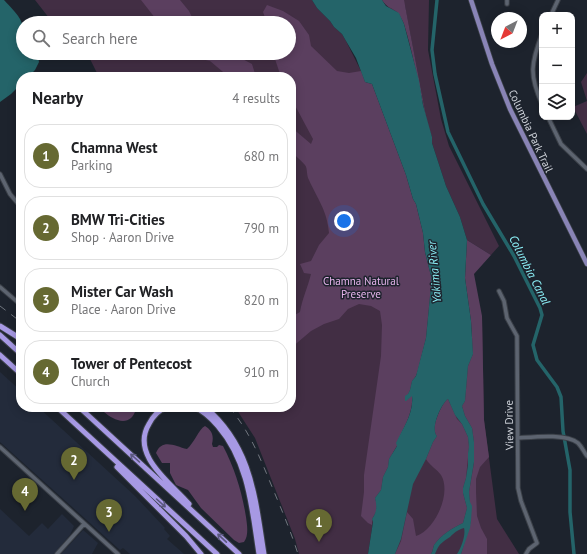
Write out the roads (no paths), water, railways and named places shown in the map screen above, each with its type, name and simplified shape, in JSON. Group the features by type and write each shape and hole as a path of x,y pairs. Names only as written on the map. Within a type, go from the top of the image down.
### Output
{"highway":[{"path":"0,326 16,336"},
{"path":"0,335 16,349"},
{"path":"0,355 16,369"},
{"path":"62,412 217,554"},
{"path":"84,412 240,554"},
{"path":"160,412 154,416 147,426 144,437 145,450 152,464 205,522"},
{"path":"203,412 208,415 220,429 234,450 241,465 249,493 259,554"},
{"path":"210,412 227,431 238,447 245,462 254,493 264,554"},
{"path":"80,429 186,536 201,554"}],"main road":[{"name":"Columbia Park Trail","path":"471,0 492,64 510,109 587,264"}],"street":[{"path":"552,12 558,0"},
{"path":"539,43 534,57 532,71 535,89 539,98"},
{"path":"549,120 561,144 587,169"},
{"path":"0,174 10,194 16,201"},
{"path":"0,287 16,301"},
{"name":"View Drive","path":"499,291 504,301 507,318 517,336 519,494 537,543 529,549 526,554"},
{"path":"518,438 548,437 567,439 579,444 587,456"},
{"path":"0,447 118,554"},
{"path":"57,554 84,524"}],"water":[{"path":"0,0 4,0 18,16 16,16 16,60 39,60 39,62 33,72 16,72 16,89 0,102"},
{"name":"Yakima River","path":"312,0 382,0 386,6 399,13 404,24 419,81 423,105 432,137 432,143 446,186 460,217 467,240 465,278 471,321 473,354 468,366 465,401 462,406 465,416 472,428 474,462 469,492 472,506 471,521 461,554 457,554 463,541 464,528 442,542 435,554 431,554 434,545 443,535 463,523 467,508 463,488 468,465 468,437 462,424 455,415 448,399 442,406 437,417 435,433 437,436 413,484 401,539 395,554 368,554 373,522 372,519 376,509 375,498 381,490 383,477 388,467 389,459 397,446 396,443 410,414 412,396 405,401 405,396 408,394 412,381 416,376 426,338 431,276 416,204 372,84 365,82 356,58 342,34 317,8"}],"waterway":[{"name":"Columbia Canal","path":"437,0 432,50 435,74 448,132 483,204 514,256 542,315 533,345 537,360 557,387 561,397 563,431 570,470 570,512 574,554"}],"railway":[{"path":"0,306 16,318"},
{"path":"233,412 242,424 257,452 285,518 298,554"}],"place":[{"name":"BMW Tri-Cities","path":"74,480"},
{"name":"Tower of Pentecost","path":"25,511"},
{"name":"Mister Car Wash","path":"109,532"},
{"name":"Chamna West","path":"319,542"}],"park label":[{"name":"Chamna Natural Preserve","path":"361,287"}]}
